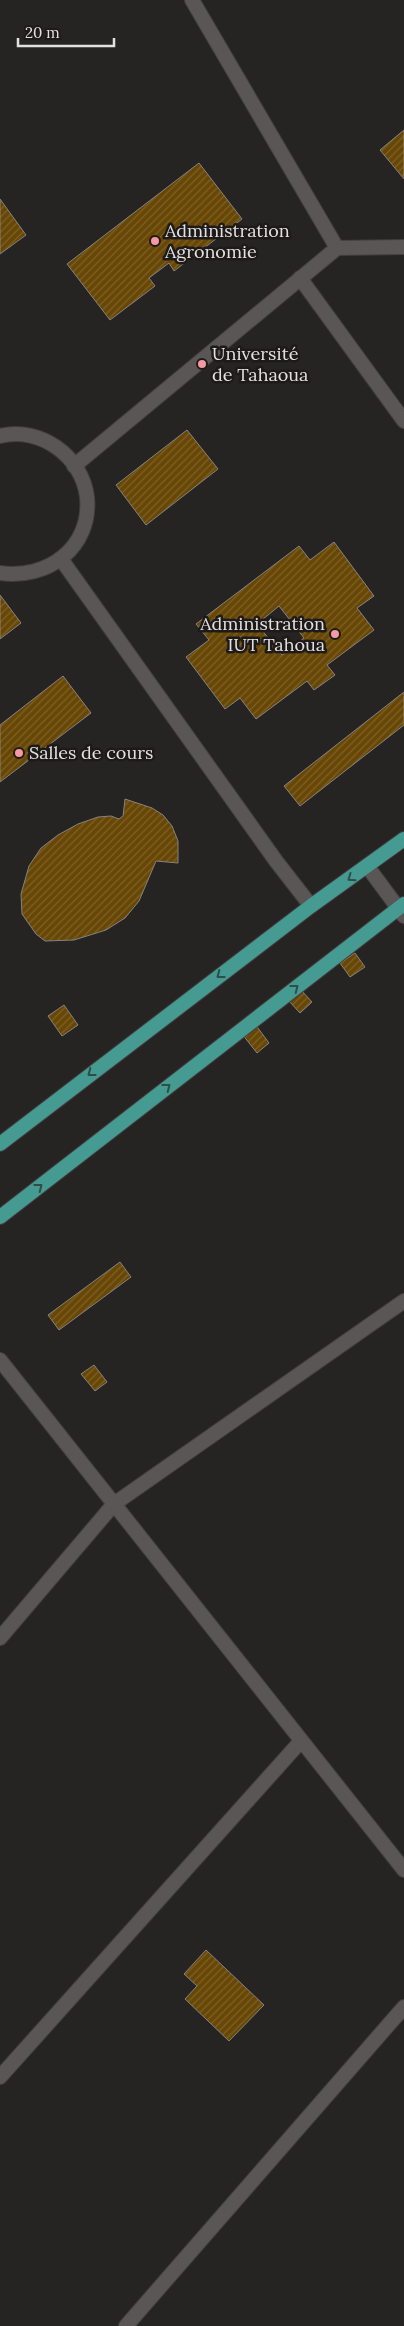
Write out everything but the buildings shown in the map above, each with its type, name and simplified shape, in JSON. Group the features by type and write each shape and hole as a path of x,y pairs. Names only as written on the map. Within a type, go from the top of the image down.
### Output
{"main road":[{"path":"0,1144 311,906 404,839"},
{"path":"0,1217 402,909"}],"street":[{"path":"192,0 337,248"},
{"path":"74,466 337,248 404,247"},
{"path":"300,278 404,421"},
{"path":"0,436 26,434 48,441 67,455 80,474 87,497 85,520 77,542 61,559 40,571 18,576 0,573"},
{"path":"61,559 276,861 311,906"},
{"path":"368,866 402,909"},
{"path":"0,1638 114,1504 404,1301"},
{"path":"0,1360 404,1870"},
{"path":"0,2077 302,1741"},
{"path":"126,2326 404,2007"}],"place":[{"name":"Administration Agronomie","path":"155,241"},
{"name":"Université de Tahaoua","path":"202,364"},
{"name":"Administration IUT Tahoua","path":"335,634"},
{"name":"Salles de cours","path":"19,753"}]}
